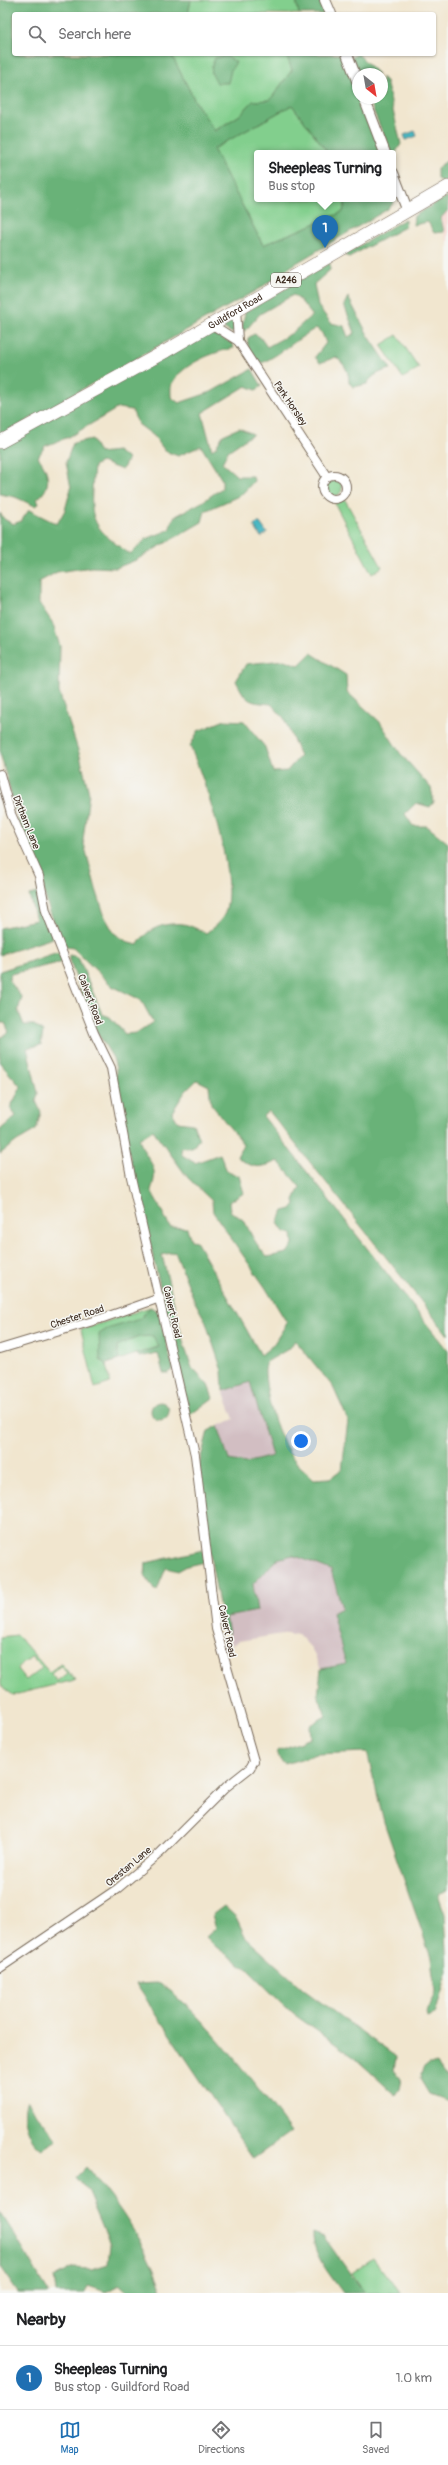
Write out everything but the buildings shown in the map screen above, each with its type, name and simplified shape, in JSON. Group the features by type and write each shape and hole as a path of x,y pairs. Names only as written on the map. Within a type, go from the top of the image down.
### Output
{"main road":[{"name":"A246","path":"407,209 448,187"},
{"name":"Guildford Road","path":"0,442 166,351 407,209"}],"street":[{"path":"325,0 330,12"},
{"path":"348,56 352,68"},
{"path":"366,104 384,150"},
{"path":"396,181 407,209"},
{"name":"Park Horsley","path":"236,309 238,341"},
{"name":"Park Horsley","path":"211,324 238,341 327,477"},
{"name":"Dirtham Lane","path":"0,774 11,814 39,876"},
{"name":"Calvert Road","path":"39,876 46,911 94,1033 111,1068 122,1135 195,1455 216,1629 254,1762"},
{"name":"Chester Road","path":"0,1349 103,1318 160,1298"},
{"name":"Orestan Lane","path":"0,1968 117,1889 160,1853 226,1787 250,1768 254,1762"}],"shaded area":[{"path":"448,196 448,244 441,217"},
{"path":"250,1382 272,1456 246,1463 228,1460 218,1426 234,1419 223,1391"},
{"path":"293,1555 331,1570 342,1608 346,1664 321,1669 311,1648 298,1634 290,1635 289,1633 239,1641 232,1645 225,1617 257,1611 253,1584 277,1559"}],"green space":[{"path":"0,0 191,0 188,12 12,12 12,56 172,56 196,103 215,131 240,115 253,101 270,100 292,70 287,56 345,56 352,75 352,104 363,104 381,150 326,150 292,105 213,149 263,245 343,212 345,202 394,202 388,209 293,265 262,287 0,436"},
{"path":"191,0 296,0 299,12 188,12"},
{"path":"296,0 322,0 327,12 299,12"},
{"path":"172,56 287,56 292,70 270,100 253,101 240,115 214,131 196,103"},
{"path":"226,56 236,62 231,70 228,83 217,83 212,74 212,65 215,58"},
{"path":"354,56 360,56 372,68 357,68 352,57"},
{"path":"388,89 401,144 396,152 396,150 390,150 371,104 388,104"},
{"path":"292,105 326,150 254,150 254,202 345,202 343,212 263,245 213,149"},
{"path":"448,160 448,180 444,182 437,179 437,168"},
{"path":"448,196 448,210 441,218 444,232 434,233 428,222 413,225 414,216"},
{"path":"403,220 406,221 405,227 349,257 344,255"},
{"path":"330,263 330,270 314,284 318,306 331,323 344,326 348,337 355,333 344,305 348,297 368,335 391,369 377,374 367,384 354,387 349,383 346,368 336,357 320,363 315,357 326,343 322,333 316,328 262,363 253,356 248,346 248,338 254,334 260,337 267,347 292,333 312,315 300,300 293,295 260,314 245,331 242,329 245,312"},
{"path":"233,315 236,329 232,333 220,326"},
{"path":"203,333 210,333 232,343 234,348 200,359 184,369 172,383 171,397 179,403 211,392 252,369 262,386 256,390 246,386 202,413 212,450 216,447 223,435 239,428 253,434 228,451 222,463 237,476 253,476 254,481 241,495 205,511 202,522 136,560 116,568 92,567 57,572 39,582 39,603 52,622 60,646 59,692 80,756 89,793 83,840 105,917 114,933 129,943 138,945 145,935 156,928 169,924 192,926 206,933 218,923 225,914 228,893 227,873 223,850 211,804 190,746 198,731 225,720 244,721 265,747 273,772 287,771 300,756 284,718 271,704 257,703 249,700 240,688 236,681 246,664 284,660 299,665 311,653 346,675 347,692 380,722 400,753 431,788 434,802 430,807 416,803 405,814 413,826 427,826 448,843 448,1335 269,1111 263,1116 448,1351 448,1890 438,1894 445,1914 448,1971 435,2015 427,2018 426,2012 435,1992 431,1958 384,1822 367,1752 317,1754 285,1764 280,1760 277,1751 311,1738 310,1725 326,1716 318,1695 321,1669 346,1664 332,1613 342,1608 331,1570 293,1555 277,1559 253,1584 257,1611 226,1617 229,1634 224,1631 209,1550 199,1465 208,1431 218,1426 229,1460 246,1463 272,1456 250,1382 223,1391 222,1371 205,1320 195,1302 175,1252 162,1255 184,1345 192,1368 208,1385 213,1398 190,1415 126,1140 116,1082 116,1069 113,1058 95,1029 69,959 69,955 78,957 102,1014 110,1017 125,1034 136,1033 153,1022 141,1000 112,986 73,948 66,947 50,912 44,892 44,876 19,823 0,753 0,513 4,519 13,524 21,521 29,510 57,524 65,510 71,488 66,462 73,443 92,439 99,453 117,451 128,459 122,470 101,462 94,466 92,508 94,518 105,535 130,554 146,539 169,530 174,517 202,502 222,488 222,480 201,446 178,456 165,451 154,436 138,424 132,410 118,408 69,437 45,446 38,457 45,468 48,480 45,490 37,499 39,504 35,506 15,497 0,494 0,446","holes":["197,1080 209,1086 211,1104 243,1144 237,1157 252,1166 261,1166 278,1161 300,1187 294,1200 295,1204 291,1209 283,1211 278,1223 284,1232 292,1234 293,1244 287,1253 267,1257 254,1240 245,1222 230,1211 229,1202 244,1193 239,1176 227,1171 220,1154 195,1163 182,1155 181,1148 193,1147 199,1139 193,1124 178,1122 172,1112 185,1092","153,1130 188,1178 212,1201 213,1212 265,1287 287,1323 273,1345 261,1355 196,1241 191,1240 187,1228 170,1227 151,1190 154,1182 153,1169 139,1139","295,1340 333,1387 348,1420 342,1469 330,1478 314,1479 302,1468 291,1455 275,1423 266,1386 265,1363 290,1348"]},
{"path":"397,335 419,368 403,378 381,345"},
{"path":"331,480 337,480 342,485 340,494 337,496 331,496 326,491 326,485"},
{"path":"344,498 382,567 372,574 335,504"},
{"path":"38,893 53,938 0,955 0,928 36,920 29,895"},
{"path":"58,952 63,962 11,974 9,980 22,998 18,1010 24,1025 34,1025 43,1032 41,1045 27,1048 38,1093 36,1101 41,1112 36,1130 17,1141 0,1154 0,1130 16,1116 10,1108 21,1087 0,1063 0,1038 9,1032 5,1023 0,1023 0,971"},
{"path":"150,1307 158,1311 167,1344 106,1364 110,1383 95,1388 81,1330"},
{"path":"150,1307 158,1311 173,1368 169,1373 163,1373 158,1353 139,1357 137,1354 159,1347 153,1336 139,1337 117,1346 119,1360 106,1364 100,1360 99,1334 107,1329 140,1319"},
{"path":"160,1402 166,1405 169,1411 166,1417 160,1420 154,1417 151,1411 154,1405"},
{"path":"203,1550 204,1562 187,1566 178,1571 166,1568 157,1590 154,1590 145,1575 146,1563"},
{"path":"17,1635 49,1672 61,1664 75,1680 13,1695 1,1686 0,1637","holes":["32,1656 42,1668 26,1680 17,1669","60,1666 67,1673 57,1681 51,1674"]},
{"path":"224,1906 236,1917 246,1938 304,1990 396,2057 394,2070 401,2079 399,2089 395,2095 355,2058 292,2013 246,1968 216,1947 206,1937 216,1928 212,1915"},
{"path":"156,1983 169,1990 206,2025 247,2074 291,2132 253,2159 136,1984"},
{"path":"429,2063 436,2063 442,2074 448,2079 448,2101 429,2094 420,2079 423,2068"},
{"path":"27,2101 57,2140 42,2149 33,2141 27,2128 25,2120 25,2107"},
{"path":"86,2167 110,2196 131,2226 149,2258 163,2293 128,2293 119,2285 106,2292 88,2286 85,2293 56,2293 54,2278 72,2268 92,2269 108,2264 110,2244 88,2192 76,2177"},
{"path":"0,2212 49,2293 18,2293 0,2267"},
{"path":"313,2233 324,2237 364,2293 343,2293 319,2257"},
{"path":"373,2258 400,2293 364,2293 352,2273"}],"water":[{"path":"415,131 417,136 406,140 404,135"},
{"path":"257,523 260,523 267,533 261,537 254,526"}],"place":[{"name":"Sheepleas Turning","path":"325,248"}]}
